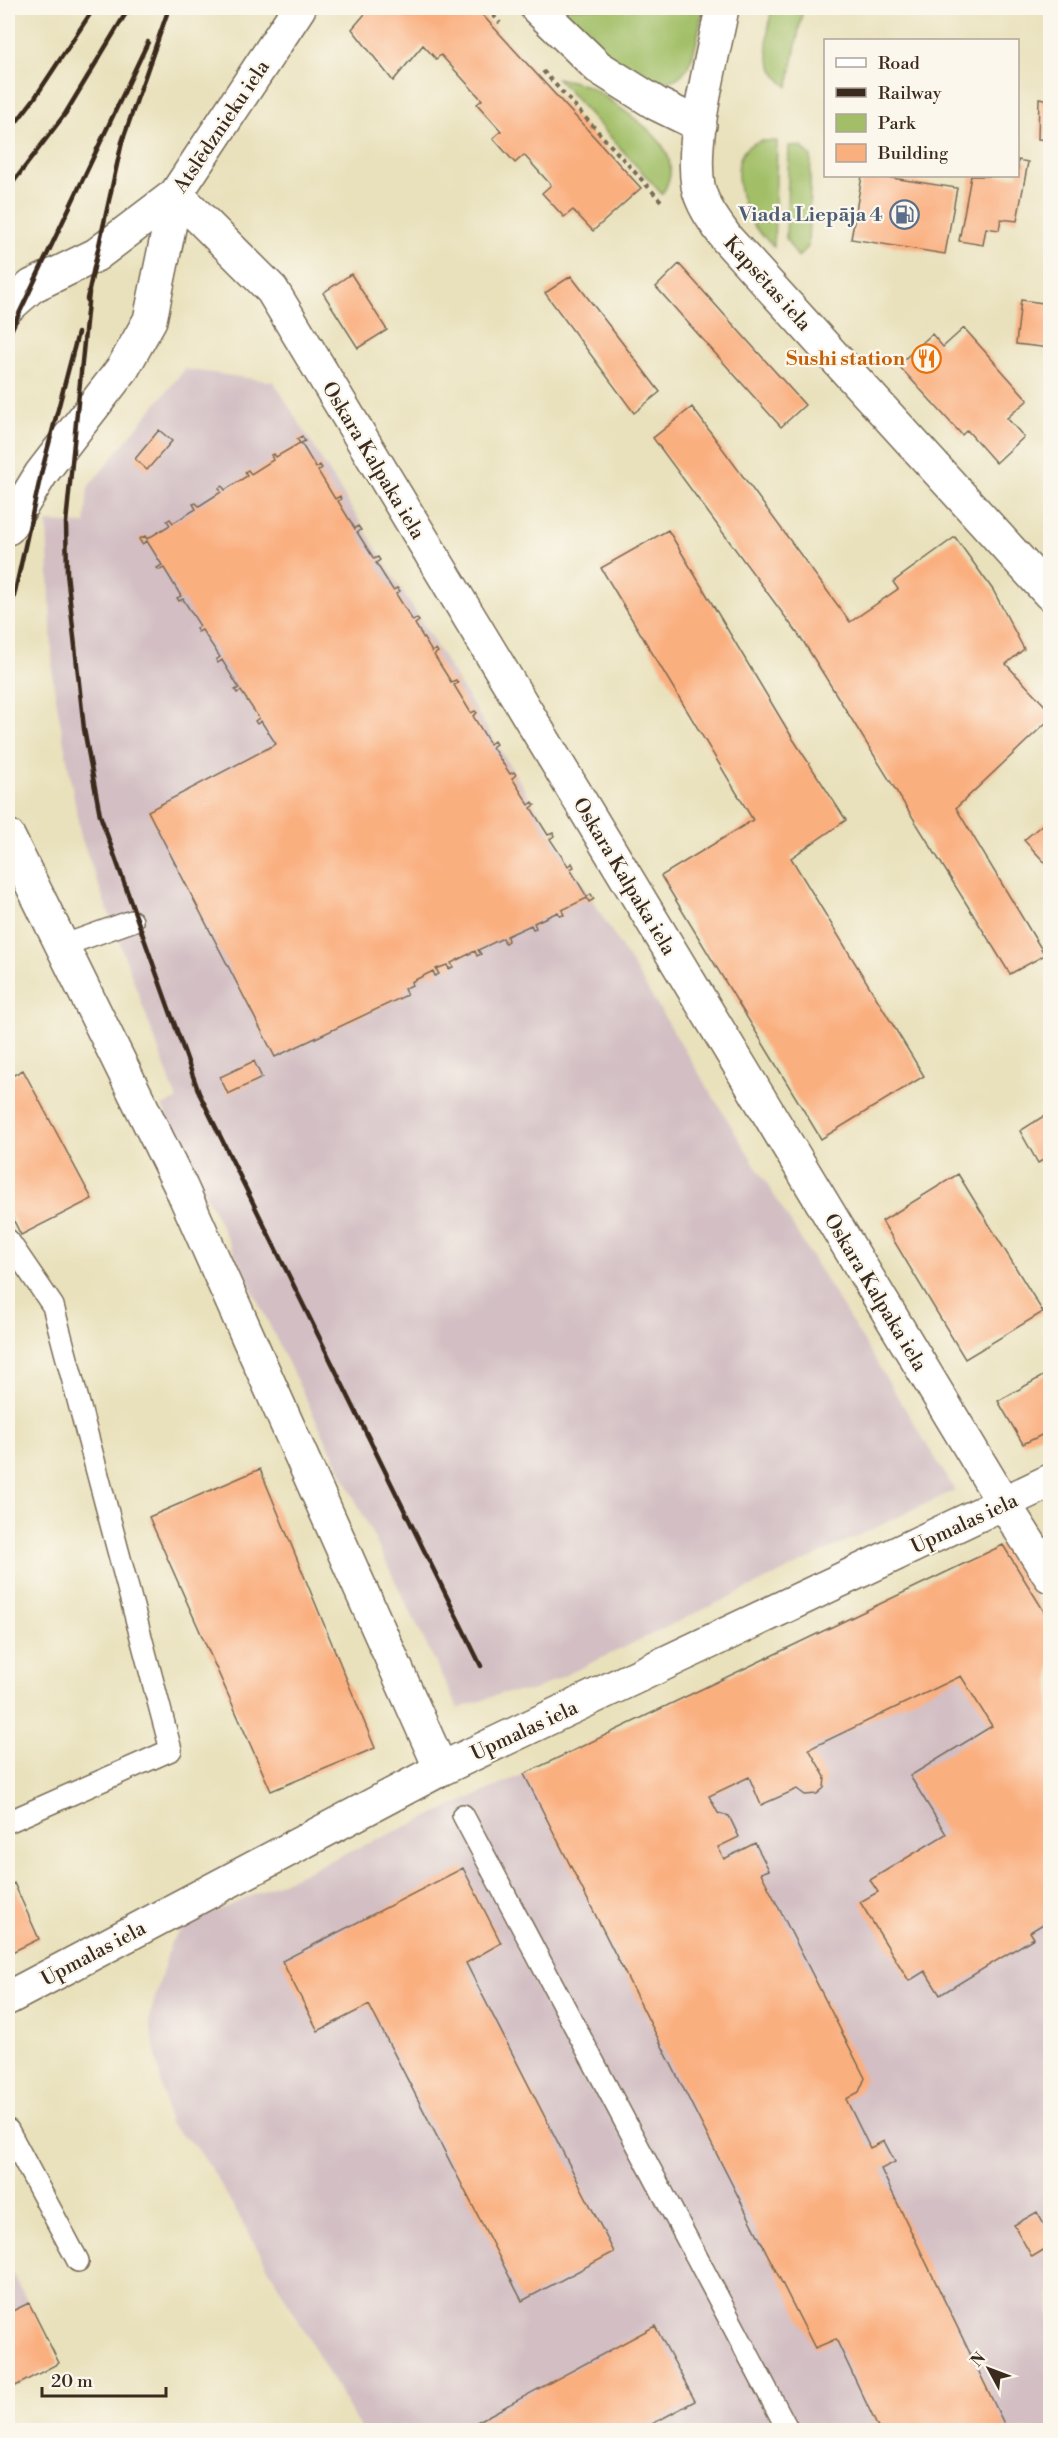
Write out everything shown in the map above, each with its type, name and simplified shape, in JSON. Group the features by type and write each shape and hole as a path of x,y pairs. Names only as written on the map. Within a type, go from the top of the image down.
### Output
{"street":[{"name":"Atslēdznieku iela","path":"8,307 32,286 96,255 176,195 299,8"},
{"path":"537,8 598,67 657,104 700,125"},
{"name":"Kapsētas iela","path":"722,8 700,125 697,165 699,188 708,211 728,239 1050,594"},
{"path":"8,528 41,474 123,368 150,320 176,195"},
{"name":"Oskara Kalpaka iela","path":"176,195 272,290 1004,1504 1050,1576"},
{"path":"8,836 182,1187 441,1769"},
{"name":"Upmalas iela","path":"8,1998 441,1769 1050,1481"}],"lane":[{"path":"62,946 132,921"},
{"path":"8,1240 53,1306 171,1750 8,1822"},
{"path":"464,1815 788,2430"},
{"path":"8,2130 78,2261"}],"shaded area":[{"path":"185,369 274,382 955,1490 532,1691 503,1693 458,1709 162,1106 177,1100 81,837 53,681 47,522 85,524 88,487"},
{"path":"1003,1545 1050,1621 1050,2430 361,2430 217,2178 197,2148 169,2124 149,2019 171,1942 186,1925 524,1774"},
{"path":"8,2264 59,2363 8,2390"}],"green space":[{"path":"556,8 703,8 697,42 690,62 678,77 661,81 643,76 622,65 583,34"},
{"path":"772,8 803,8 788,87 779,79 769,60 767,40"},
{"path":"557,78 577,82 602,94 652,133 661,143 670,167 669,180 662,194"},
{"path":"760,141 777,141 774,247 756,229 749,217 738,180 738,168 741,157 748,148"},
{"path":"789,146 802,147 811,157 808,247 798,257 786,239"}],"building":[{"path":"370,8 476,8 641,188 593,231 573,210 564,217 542,193 551,185 524,155 515,163 493,138 501,131 477,104 482,100 441,55 436,59 423,45 393,81 352,29"},
{"path":"1039,98 1050,100 1050,140 1038,139"},
{"path":"1019,160 1028,162 1017,221 1001,219 999,230 986,228 983,245 959,241 971,177 1019,177"},
{"name":"Viada Liepāja 4","path":"862,177 886,177 957,188 945,254 851,239"},
{"path":"679,264 805,405 781,427 656,287"},
{"path":"351,274 387,330 358,348 323,293"},
{"path":"571,276 660,392 634,413 545,293"},
{"path":"1021,300 1050,304 1050,348 1016,344"},
{"path":"964,328 1028,400 1007,418 1024,437 996,463 967,430 962,435 898,365 932,334 943,347"},
{"path":"692,407 850,622 898,589 893,582 955,537 993,590 1024,649 1006,664 1050,711 1050,719 956,808 1045,955 1010,974 803,641 653,438"},
{"path":"159,430 172,441 147,470 135,459"},
{"path":"302,436 305,441 301,443 316,468 320,465 322,468 318,471 335,499 340,496 341,499 338,501 355,529 358,526 361,530 357,532 374,559 378,557 380,560 376,563 393,590 397,588 400,591 396,594 413,621 417,618 419,621 415,624 432,652 436,649 438,652 434,655 451,682 456,680 458,683 454,685 471,713 475,711 477,713 473,716 490,744 494,741 496,744 492,747 510,774 514,772 516,775 512,778 529,805 533,802 535,805 531,808 548,835 553,833 554,836 550,839 568,866 572,863 574,867 570,869 587,897 591,894 594,899 589,902 587,898 562,910 564,915 560,916 558,912 534,923 536,928 533,929 531,925 507,936 508,941 505,943 503,938 478,950 481,954 477,956 475,951 451,963 453,967 449,969 447,965 436,969 439,974 435,976 433,971 411,982 412,985 404,989 407,995 275,1057 148,811 276,744 261,721 257,724 255,721 259,718 241,691 237,693 235,690 239,688 222,660 218,663 216,660 220,657 202,630 198,632 196,629 200,626 183,599 179,601 177,598 181,596 164,568 160,570 157,568 162,565 147,541 142,544 139,539 145,536 147,539 170,525 167,521 170,519 173,523 196,509 193,504 196,503 199,506 221,492 219,488 222,486 225,490 247,476 245,472 248,470 251,474 273,460 271,455 274,454 276,457 300,443 297,439"},
{"path":"668,530 793,739 846,820 791,858 924,1076 821,1139 661,876 753,820 601,568"},
{"path":"1050,818 1050,868 1024,840"},
{"path":"254,1061 262,1078 228,1094 220,1077"},
{"path":"23,1070 92,1199 21,1235 8,1209 8,1078"},
{"path":"1050,1112 1050,1156 1038,1163 1020,1131"},
{"path":"958,1174 1043,1312 965,1359 882,1221"},
{"path":"1050,1372 1050,1431 1023,1444 998,1401"},
{"path":"260,1469 375,1748 271,1791 149,1517"},
{"path":"1003,1545 1050,1621 1050,1906 1042,1911 1048,1921 1030,1932 1034,1938 940,1995 925,1971 909,1981 860,1902 878,1892 870,1880 946,1834 910,1776 992,1726 961,1676 809,1749 825,1777 824,1788 817,1794 805,1795 797,1789 761,1805 749,1777 709,1796 718,1813 729,1816 739,1837 718,1847 724,1859 755,1843 769,1870 761,1873 865,2078 859,2092 846,2099 870,2148 884,2141 895,2162 881,2169 1007,2430 879,2430 836,2339 815,2348 524,1774"},
{"path":"463,1868 501,1943 466,1963 614,2252 522,2301 369,2005 318,2031 282,1961"},
{"path":"14,1883 39,1939 8,1954 8,1887"},
{"path":"1037,2212 1050,2235 1050,2246 1032,2257 1014,2225"},
{"path":"29,2303 59,2363 8,2390 8,2313"},
{"path":"655,2326 695,2401 641,2430 462,2430"}],"railway":[{"path":"8,133 34,99 94,8"},
{"path":"8,189 65,114 129,8"},
{"path":"87,299 122,142 169,8"},
{"path":"8,337 148,42"},
{"path":"89,292 66,523 67,573 84,729 100,815 199,1093 481,1666"},
{"path":"8,623 41,474 78,333"}],"place":[{"name":"Viada Liepāja 4","path":"904,214"},
{"name":"Sushi station","path":"926,358"}]}
